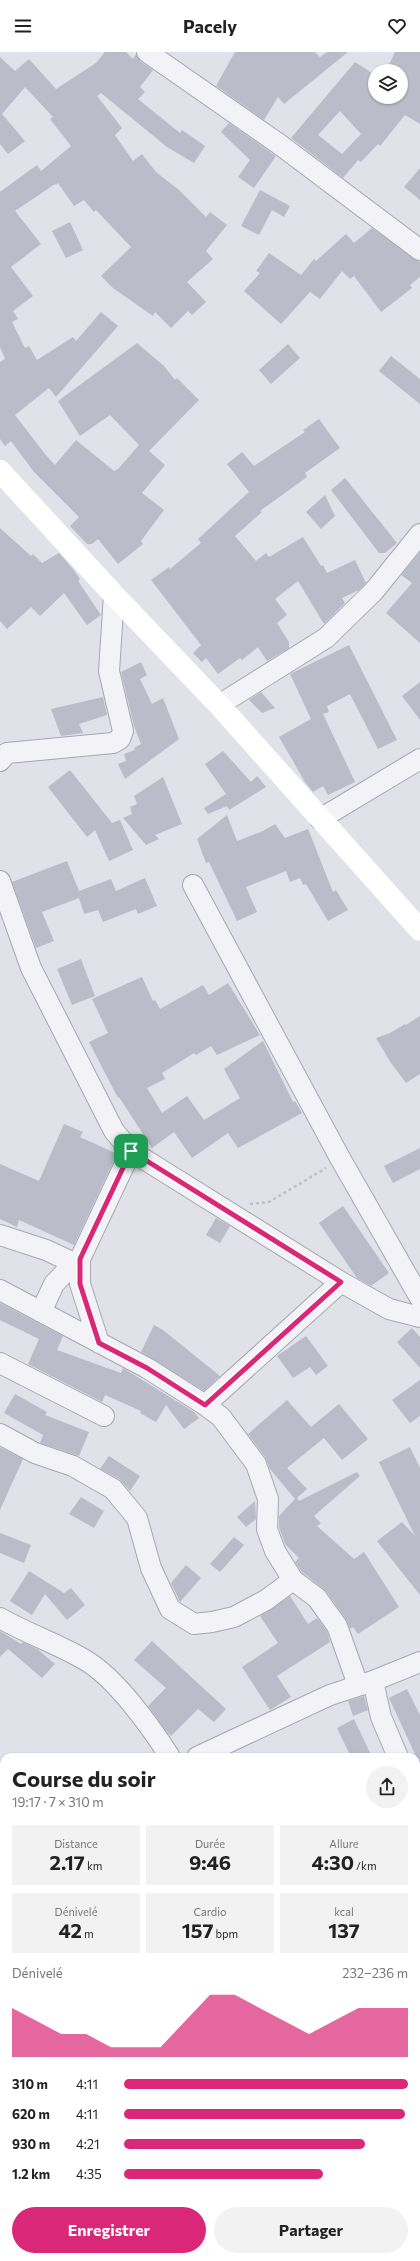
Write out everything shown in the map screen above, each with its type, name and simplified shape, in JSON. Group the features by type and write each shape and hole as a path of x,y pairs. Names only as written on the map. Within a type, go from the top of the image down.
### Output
{"street":[{"path":"147,52 279,144 420,250"},
{"path":"0,471 114,595 219,705 420,930"},
{"path":"219,705 326,638 374,591 420,534"},
{"path":"2,755 112,743 120,739 123,731 109,672 114,595"},
{"path":"320,819 420,759"},
{"path":"0,881 30,968 114,1131 131,1151 341,1282 389,1309 420,1317"},
{"path":"193,885 340,1158 420,1298"},
{"path":"41,1312 54,1284 77,1261 131,1151"},
{"path":"0,1235 77,1261"},
{"path":"77,1261 80,1284 99,1343"},
{"path":"205,1405 341,1282"},
{"path":"0,1290 147,1368 205,1405 221,1418 256,1464 268,1499 267,1529 270,1538 293,1580 317,1598 337,1626 381,1717 396,1753"},
{"path":"0,1363 104,1416"},
{"path":"0,1434 35,1453 73,1466 113,1489 137,1518 151,1568 170,1609 194,1624 234,1617 266,1600 293,1580"},
{"path":"0,1618 86,1661 104,1674 139,1713 167,1753"},
{"path":"206,1753 330,1695 420,1662"}],"path":[{"path":"244,1204 269,1202 340,1158"}],"building":[{"path":"105,52 126,52 133,59 136,54 140,61 153,70 140,87 145,92 138,99 180,133 182,130 205,146 194,163 167,147 101,93 97,96 122,128 115,135 133,161 142,154 156,172 179,190 206,217 210,212 227,225 206,251 213,259 187,282 206,302 192,315 188,311 171,328 155,312 153,316 113,288 101,276 131,247 96,210 94,212 84,200 74,206 58,183 15,211 41,244 11,267 33,296 13,311 18,319 12,322 25,348 29,346 37,360 73,337 76,341 101,312 118,326 56,397 49,388 15,415 55,465 76,440 114,471 118,469 139,445 110,415 80,436 58,401 137,343 164,366 175,380 177,378 199,400 149,451 165,465 142,493 164,510 141,541 143,544 118,564 98,539 92,544 87,544 70,526 79,517 34,472 11,441 5,446 0,439 0,362 5,359 0,347 0,192 37,165 41,171 71,146 50,119 53,117 25,87 2,114 25,141 8,154 0,144 0,57 15,71 29,59 56,89 96,63"},
{"path":"235,52 315,52 320,57 327,52 348,52 284,104 278,97 264,120 216,86"},
{"path":"395,52 420,52 420,124 405,115 380,146 378,144 361,162 358,160 343,178 291,138 355,62 368,70 368,104 408,104 408,64 389,64","holes":["340,111 361,134 342,154 318,135"]},
{"path":"229,123 276,156 254,188 238,177 250,160 221,132"},
{"path":"420,168 420,200 404,187"},
{"path":"260,190 290,206 284,217 272,210 259,235 241,226"},
{"path":"70,222 83,250 66,258 52,231"},
{"path":"372,228 420,262 420,277 410,285 412,288 381,312 354,276 350,279 342,271 320,299 310,292 281,324 244,291 260,273 256,271 269,253 301,275 314,259 316,261 346,234 354,243"},
{"path":"288,344 300,358 271,384 259,370"},
{"path":"391,356 420,379 420,404 379,371"},
{"path":"319,419 340,448 305,473 307,477 260,511 262,512 235,536 256,561 266,553 269,557 303,537 327,573 355,560 366,583 359,590 342,598 345,603 324,624 298,581 275,599 287,615 277,623 289,642 289,648 267,661 258,647 242,660 240,658 218,674 206,658 202,662 193,653 201,645 151,580 169,567 170,569 201,543 198,539 249,492 227,464 242,452 254,466 305,432 303,430"},
{"path":"345,478 397,543 385,553 379,553 331,490"},
{"path":"325,495 335,516 321,529 306,512"},
{"path":"0,528 31,556 33,554 42,563 59,553 80,579 78,581 101,615 87,625 64,593 40,616 31,607 7,629 0,621"},
{"path":"420,552 420,643 386,613 412,583 401,575"},
{"path":"349,645 397,740 378,749 350,694 327,706 329,712 323,714 355,782 328,795 323,786 313,792 305,782 279,737 311,719 290,674"},
{"path":"141,662 147,675 140,679 152,704 163,698 179,739 125,779 118,764 126,761 124,754 135,750 134,748 141,744 134,726 121,672"},
{"path":"420,682 420,720 402,696"},
{"path":"261,692 275,708 262,713 249,700"},
{"path":"103,697 107,715 79,724 83,733 61,736 51,709"},
{"path":"223,751 251,782 257,776 266,787 229,810 227,806 208,814 204,808 226,794 205,764"},
{"path":"70,770 112,823 120,820 133,850 109,861 95,830 87,837 48,787"},
{"path":"163,777 182,824 155,835 159,839 146,845 123,818 132,814 130,807 137,804 134,796"},
{"path":"227,815 237,841 263,831 275,824 285,838 308,829 333,892 336,890 348,910 328,921 306,884 303,885 300,878 290,882 286,871 246,887 257,912 237,921 209,862 206,863 197,839"},
{"path":"67,861 79,891 111,879 116,891 145,878 157,906 138,914 136,909 103,922 98,910 84,914 79,898 42,912 54,941 36,948 12,882"},
{"path":"81,959 95,996 72,1005 57,969"},
{"path":"142,977 153,1001 155,1000 160,1009 203,985 209,995 228,983 260,1035 217,1055 211,1046 196,1055 194,1053 162,1073 165,1079 147,1088 162,1113 187,1096 204,1120 240,1098 224,1069 263,1041 293,1102 295,1101 302,1113 238,1148 228,1133 192,1158 174,1132 152,1148 119,1097 118,1098 89,1042 108,1033 92,999"},
{"path":"420,1016 420,1074 406,1083 391,1063 376,1038 390,1033 405,1024 406,1025"},
{"path":"64,1124 83,1132 80,1137 117,1154 74,1245 19,1220 17,1227 0,1219 0,1164 39,1181"},
{"path":"420,1148 420,1169 393,1183 384,1166"},
{"path":"343,1206 389,1273 371,1286 357,1278 319,1223"},
{"path":"216,1218 230,1226 220,1243 206,1235"},
{"path":"0,1303 63,1336 57,1350 121,1373 123,1368 194,1412 199,1418 184,1429 166,1405 156,1422 140,1413 141,1411 105,1395 102,1402 28,1364 39,1339 0,1320"},
{"path":"154,1325 163,1330 220,1376 204,1391 141,1352"},
{"path":"412,1328 420,1337 420,1368 397,1342"},
{"path":"306,1336 328,1366 316,1375 310,1367 293,1378 277,1356"},
{"path":"420,1380 420,1416 410,1423 392,1400"},
{"path":"15,1394 47,1412 45,1415 89,1432 79,1456 40,1443 43,1435 4,1413"},
{"path":"287,1400 311,1427 339,1404 368,1439 342,1460 324,1438 287,1468 307,1489 297,1498 299,1501 357,1472 360,1476 314,1516 321,1523 317,1526 354,1559 364,1552 399,1607 358,1634 353,1627 350,1629 346,1619 326,1591 302,1572 295,1562 299,1558 285,1544 279,1527 279,1516 295,1499 270,1469 265,1457 248,1434"},
{"path":"0,1447 23,1459 0,1510"},
{"path":"410,1447 420,1468 420,1595 377,1541 402,1522 415,1536 379,1462"},
{"path":"109,1456 140,1476 130,1491 119,1479 100,1469"},
{"path":"81,1497 104,1511 94,1528 69,1514"},
{"path":"255,1501 256,1519 246,1527 237,1517"},
{"path":"0,1533 31,1545 24,1563 0,1553"},
{"path":"234,1537 244,1545 220,1572 210,1564"},
{"path":"186,1565 201,1578 180,1602 171,1583"},
{"path":"29,1571 64,1593 71,1588 85,1605 67,1620 45,1594 32,1615 10,1601"},
{"path":"290,1596 308,1624 317,1618 327,1631 330,1642 277,1676 291,1697 270,1710 242,1667 278,1643 260,1616"},
{"path":"0,1631 21,1644 23,1642 37,1649 55,1664 42,1678 8,1649 0,1657"},
{"path":"152,1641 226,1709 214,1722 198,1709 171,1736 166,1731 148,1706 166,1688 134,1660"},
{"path":"407,1689 420,1715 420,1753 414,1753 389,1698"},
{"path":"364,1696 368,1710 353,1716 348,1701"},
{"path":"354,1719 370,1753 349,1753 337,1728"}],"route":[{"path":"131,1151 341,1282 205,1405 147,1368 99,1343 80,1284 80,1259 131,1151"}]}
